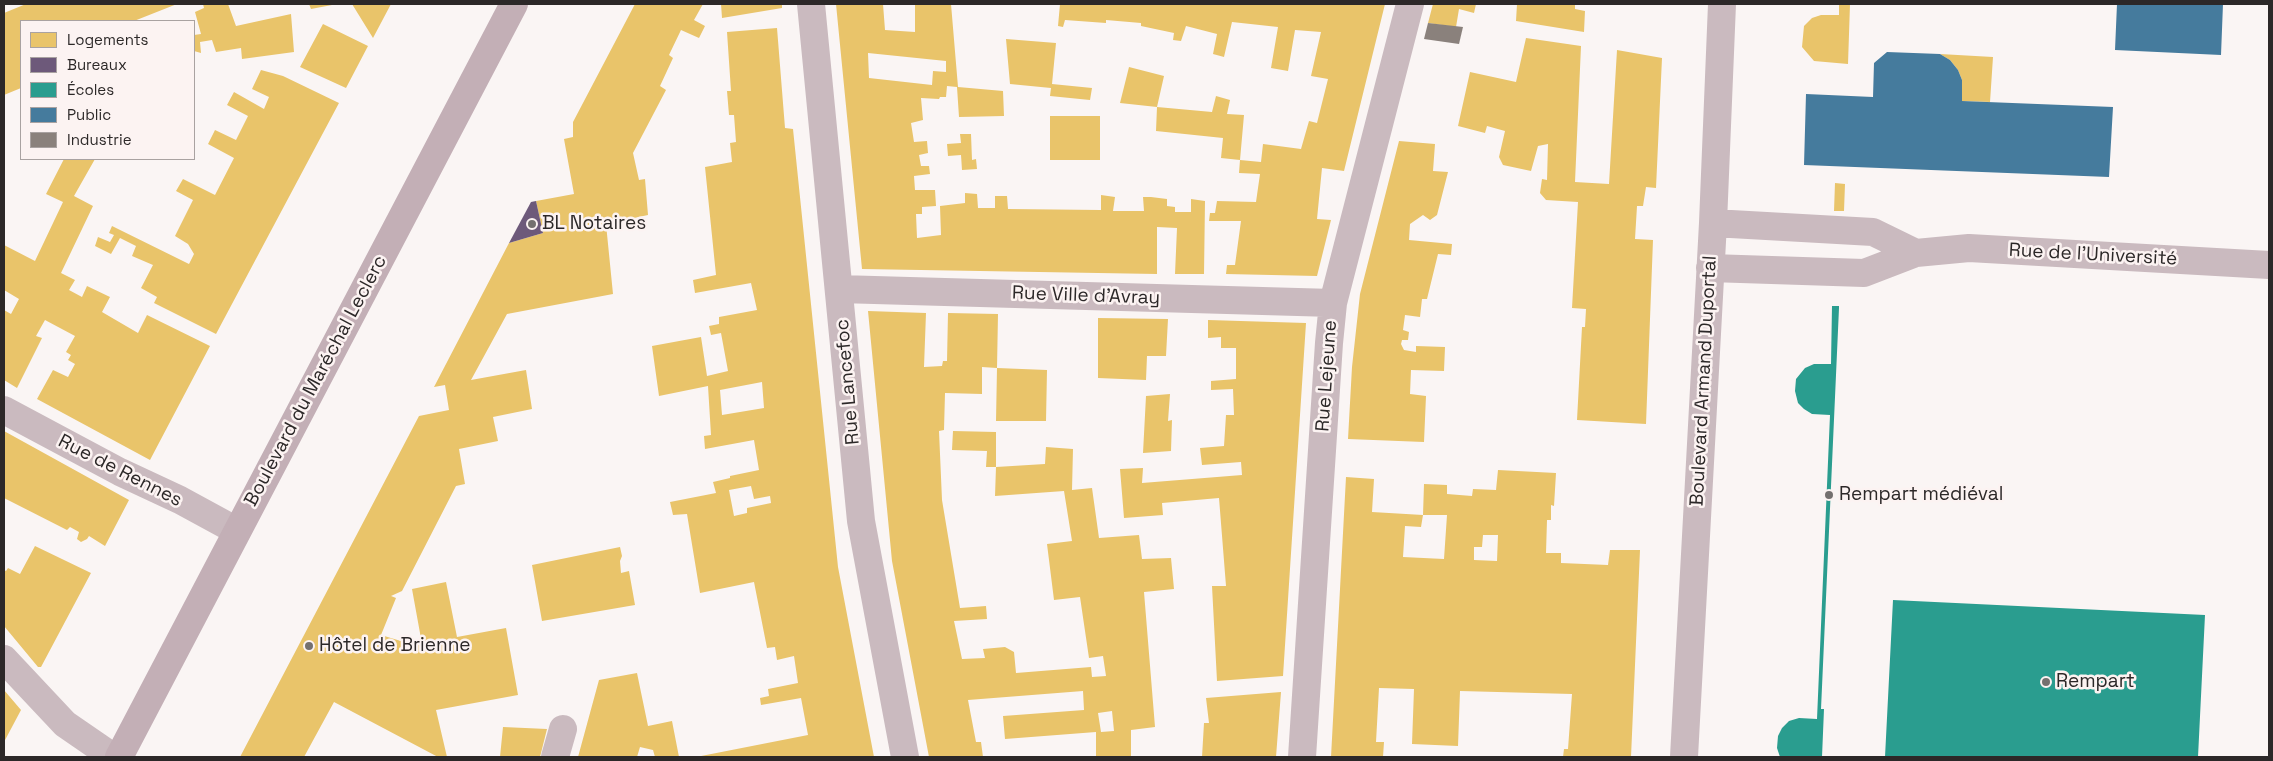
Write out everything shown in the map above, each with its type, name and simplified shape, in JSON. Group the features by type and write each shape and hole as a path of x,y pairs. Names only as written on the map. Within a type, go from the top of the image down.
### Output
{"main road":[{"name":"Boulevard du Maréchal Leclerc","path":"118,757 514,4"}],"street":[{"name":"Rue Lancefoc","path":"811,4 861,521 905,757"},
{"name":"Rue Lejeune","path":"1302,757 1333,303 1410,4"},
{"name":"Boulevard Armand Duportal","path":"1684,757 1713,223 1722,4"},
{"path":"1713,223 1873,232 1916,253"},
{"name":"Rue de l'Université","path":"1710,268 1864,273 1916,253 1969,248 2269,265"},
{"name":"Rue Ville d'Avray","path":"839,289 1333,303"},
{"name":"Rue de Rennes","path":"4,410 120,472 237,531"},
{"path":"4,660 65,724 113,757"},
{"path":"555,757 563,729"}],"building: Logements":[{"path":"26,4 177,4 137,20 20,20 20,88 4,95 4,13"},
{"path":"203,4 228,4 236,26 291,14 294,52 242,59 241,48 216,52 212,40 200,42 201,53 195,51 195,35 201,34 195,12 204,8"},
{"path":"309,4 332,4 332,5 311,9"},
{"path":"352,4 391,4 373,38"},
{"path":"635,4 703,4 694,20 705,26 699,38 681,30 669,55 673,58 660,86 666,90 633,153 639,180 645,179 648,215 606,224 613,294 507,314 471,380 526,370 532,409 493,417 498,441 459,449 465,484 456,486 402,591 391,596 396,598 381,635 414,645 422,644 412,589 446,582 457,637 506,628 518,695 436,710 447,757 438,757 334,702 304,757 240,757 419,416 449,410 445,385 434,387 509,243 543,233 536,201 574,194 564,139 573,137 573,122"},
{"path":"721,4 782,4 782,8 722,18"},
{"path":"836,4 883,4 885,30 915,32 915,4 951,4 958,87 1003,91 1004,116 959,117 957,87 947,86 946,97 940,97 939,99 921,98 923,120 911,123 914,142 927,141 928,153 919,155 921,166 929,166 930,174 914,176 915,190 935,190 936,206 922,207 922,214 916,214 917,238 941,235 940,206 965,203 965,193 977,194 978,208 995,208 995,196 1007,196 1008,209 1101,210 1101,195 1115,197 1113,211 1144,211 1143,197 1151,197 1167,199 1167,206 1175,207 1175,212 1191,212 1191,199 1205,201 1204,274 1175,274 1177,228 1157,227 1157,274 862,269","holes":["868,53 946,61 946,72 933,71 932,85 869,78"]},
{"path":"1060,4 1385,4 1344,171 1322,168 1317,219 1331,220 1317,276 1226,274 1227,265 1235,265 1241,221 1209,221 1210,213 1215,213 1217,201 1256,202 1260,174 1239,173 1240,160 1261,162 1263,144 1301,149 1309,121 1317,123 1328,79 1311,76 1321,32 1295,30 1288,71 1271,68 1278,27 1232,22 1224,57 1213,54 1217,34 1186,26 1181,41 1173,40 1174,33 1141,26 1141,23 1106,20 1106,23 1065,20 1063,27 1058,26"},
{"path":"1433,4 1476,4 1474,13 1459,9 1456,27 1428,23"},
{"path":"1517,4 1575,4 1575,9 1585,11 1584,32 1516,21"},
{"path":"1839,4 1850,4 1848,64 1814,61 1802,47 1804,26 1812,18 1821,15 1839,15"},
{"path":"323,24 368,46 346,88 300,67"},
{"path":"777,28 785,128 793,129 838,567 874,757 696,757 808,735 801,698 761,705 760,698 769,696 768,689 798,683 794,656 777,660 775,647 767,648 754,582 700,593 687,514 673,515 670,502 716,493 713,482 730,478 730,476 759,470 754,440 705,449 704,436 711,435 708,386 659,396 652,346 701,337 707,376 728,371 721,333 711,335 709,326 719,324 719,317 757,310 751,283 695,293 693,280 716,275 705,167 732,162 730,143 736,142 734,115 729,115 727,91 731,91 727,32","holes":["762,382 764,408 722,415 720,390","751,486 754,499 770,496 771,503 747,508 747,513 734,516 729,490"]},
{"path":"1526,38 1581,46 1575,182 1609,184 1617,50 1662,58 1656,188 1646,187 1643,206 1637,206 1635,239 1653,240 1646,424 1577,420 1582,327 1585,327 1586,309 1572,308 1578,202 1546,200 1540,193 1542,179 1547,180 1548,144 1538,146 1531,171 1503,165 1499,157 1505,131 1487,126 1485,133 1458,126 1470,72 1516,82"},
{"path":"1006,39 1056,43 1052,84 1092,88 1090,100 1050,96 1051,88 1010,84"},
{"path":"1940,54 1993,57 1990,102 1962,101 1962,80 1958,70 1950,60"},
{"path":"1129,67 1164,76 1157,107 1120,103"},
{"path":"261,70 283,76 339,103 216,334 154,303 157,297 141,288 153,265 132,256 136,246 120,238 111,254 95,246 98,237 110,242 114,235 109,233 112,226 189,264 194,254 188,244 175,236 193,200 176,191 183,179 215,195 234,158 208,144 215,130 236,140 248,116 227,105 234,92 264,109 269,97 252,89"},
{"path":"1216,96 1230,100 1227,114 1244,115 1240,160 1221,158 1223,138 1156,131 1157,107 1212,112"},
{"path":"1050,116 1100,116 1100,160 1050,160"},
{"path":"960,134 971,134 972,160 976,159 977,169 962,170 961,155 948,156 947,144 961,143"},
{"path":"1399,141 1435,144 1433,171 1448,172 1437,215 1430,220 1423,215 1410,224 1409,240 1452,244 1451,255 1438,254 1427,299 1422,299 1420,317 1405,315 1403,330 1409,332 1408,340 1402,340 1401,344 1404,350 1416,352 1416,346 1445,347 1444,371 1411,370 1410,394 1426,396 1424,442 1348,439 1352,367 1360,294"},
{"path":"63,160 94,160 74,196 93,206 61,273 75,280 69,290 82,297 87,286 110,297 102,312 138,333 147,315 210,346 150,460 37,399 53,370 68,377 75,364 68,360 71,355 66,352 75,336 45,320 36,336 42,338 17,388 4,380 4,310 11,314 19,299 4,290 4,245 35,261 63,202 46,194"},
{"path":"1835,183 1845,184 1844,211 1834,211"},
{"path":"868,311 926,313 924,367 942,366 943,361 947,361 948,313 998,314 997,368 982,367 982,394 945,393 944,430 939,431 942,500 960,608 986,606 987,619 954,621 962,659 985,658 983,649 1005,647 1014,652 1016,673 1091,667 1092,677 1106,676 1103,656 1089,658 1080,597 1054,600 1047,544 1072,541 1064,491 995,496 996,467 1045,464 1046,447 1073,449 1072,490 1092,488 1099,538 1139,535 1142,559 1171,558 1174,589 1144,592 1155,727 1131,730 1131,757 1096,757 1096,732 1005,739 1003,716 1084,710 1083,691 968,700 976,742 981,742 983,757 929,757 892,561","holes":["1112,711 1114,731 1101,732 1098,713"]},
{"path":"1098,318 1168,319 1166,356 1147,356 1146,380 1098,378"},
{"path":"1208,320 1306,323 1283,676 1217,681 1212,586 1226,586 1219,498 1162,503 1163,515 1124,518 1120,469 1143,468 1142,483 1242,475 1241,462 1202,465 1200,448 1224,446 1226,415 1234,415 1233,389 1211,390 1211,381 1236,379 1236,348 1221,348 1221,337 1208,338"},
{"path":"997,368 1047,370 1046,421 996,421"},
{"path":"1170,394 1168,421 1172,420 1171,451 1143,453 1146,396"},
{"path":"4,431 129,500 105,546 89,536 81,542 77,539 79,532 70,527 67,530 4,498"},
{"path":"953,431 996,432 996,467 986,467 987,451 952,450"},
{"path":"1498,470 1556,473 1554,506 1551,505 1551,520 1547,520 1546,553 1561,553 1561,563 1608,565 1610,550 1640,550 1631,757 1563,757 1564,749 1568,749 1572,694 1460,691 1458,746 1412,744 1414,689 1379,688 1376,742 1384,742 1383,757 1331,757 1346,477 1374,479 1372,512 1423,515 1424,484 1447,485 1447,494 1472,496 1473,489 1496,490","holes":["1423,515 1447,515 1444,559 1403,557 1405,526 1421,527","1483,535 1498,535 1497,561 1474,560 1474,547 1482,547"]},
{"path":"35,546 91,573 41,667 38,667 4,626 4,570 6,571 8,568 20,574"},
{"path":"620,547 622,556 620,561 621,573 629,571 635,605 542,621 532,565"},
{"path":"637,673 648,726 672,721 679,757 655,757 653,750 640,747 637,757 578,757 599,680"},
{"path":"4,690 21,710 4,742"},
{"path":"1281,692 1276,757 1202,757 1204,723 1209,723 1206,698"},
{"path":"503,727 547,729 540,757 500,757"}],"building: Bureaux":[{"path":"536,201 543,233 509,243 531,202"}],"building: Écoles":[{"name":"Rempart médiéval","path":"1832,306 1839,306 1839,308 1821,709 1824,709 1822,757 1780,757 1777,748 1778,736 1782,728 1789,721 1799,718 1817,719 1830,415 1812,414 1804,409 1798,403 1795,391 1796,379 1805,368 1814,364 1831,364"},
{"name":"Rempart","path":"1893,600 2205,615 2198,757 1885,757"}],"building: Public":[{"path":"2117,4 2223,4 2221,55 2115,50"},
{"path":"1887,52 1940,54 1950,60 1958,70 1962,80 1962,101 2113,107 2109,177 1804,165 1806,94 1873,97 1874,63"}],"building: Industrie":[{"path":"1428,23 1463,27 1459,44 1424,39"}],"place":[{"name":"BL Notaires","path":"532,224"},
{"name":"Rempart médiéval","path":"1829,495"},
{"name":"Hôtel de Brienne","path":"309,646"},
{"name":"Rempart","path":"2046,682"}]}
